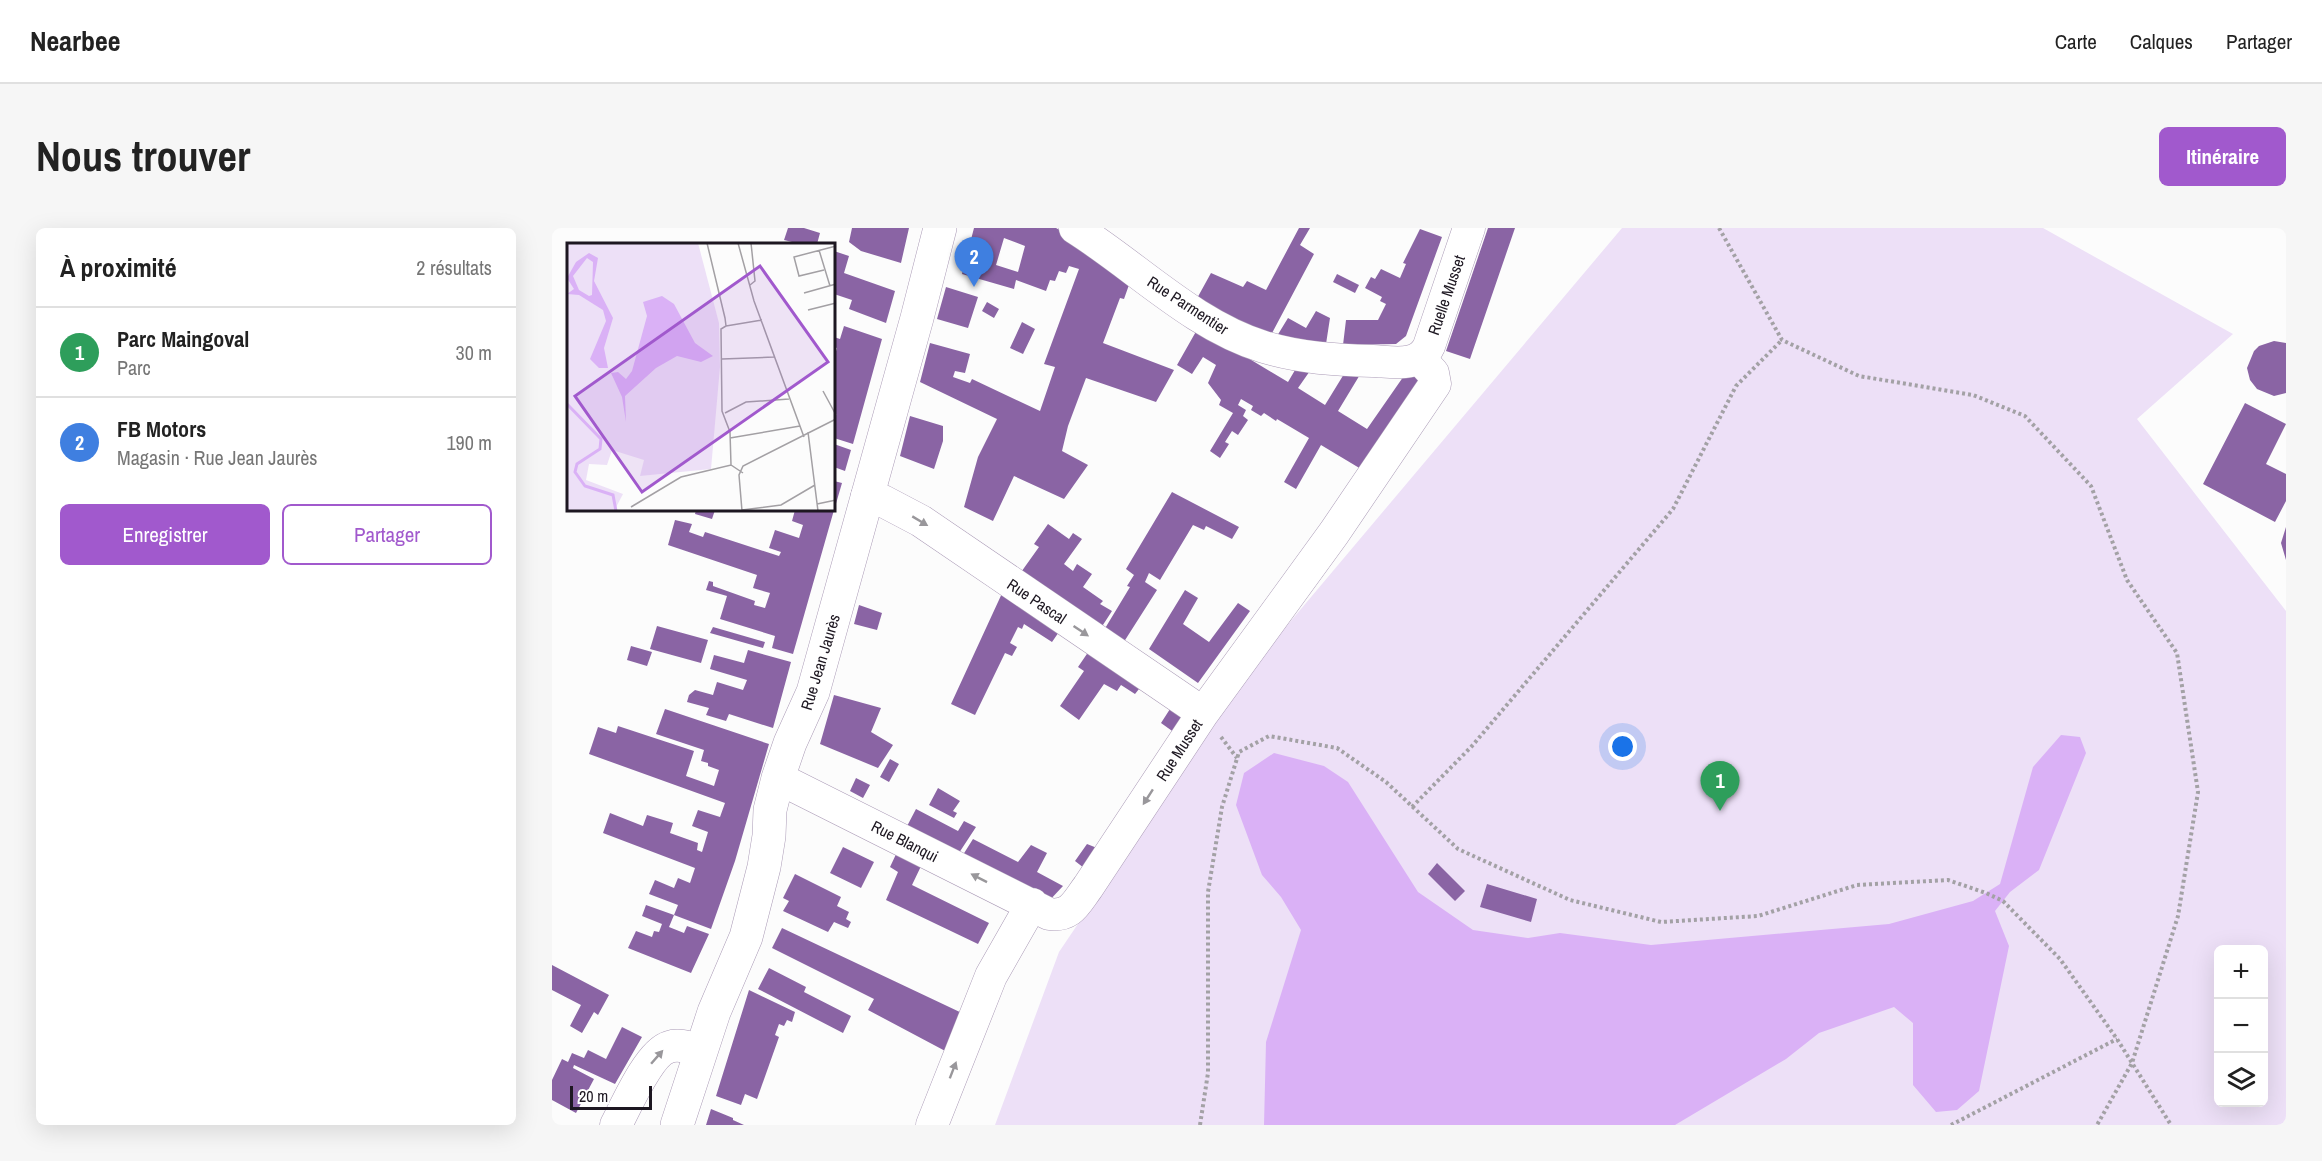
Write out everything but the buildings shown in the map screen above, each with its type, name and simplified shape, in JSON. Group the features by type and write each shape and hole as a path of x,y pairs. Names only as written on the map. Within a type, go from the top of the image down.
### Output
{"street":[{"name":"Rue Jean Jaurès","path":"677,1125 719,997 746,936 765,867 770,836 770,810 778,778 790,743 813,692 940,228"},
{"name":"Rue Parmentier","path":"1075,228 1196,313 1262,346 1323,358 1411,362 1419,358"},
{"name":"Ruelle Musset","path":"1419,358 1426,353 1469,228"},
{"name":"Rue Musset","path":"1032,904 1049,914 1060,915 1073,907 1088,887 1203,713 1334,533 1435,384 1433,373 1419,358"},
{"name":"Rue Pascal","path":"867,496 883,501 921,521 1203,713"},
{"name":"Rue Blanqui","path":"778,778 1032,904"},
{"path":"932,1125 991,976 1032,904"},
{"path":"616,1125 659,1052 676,1045 701,1051"}],"path":[{"path":"1719,228 1782,340 1859,376 1973,395 2025,416 2091,486 2127,580 2177,653 2198,792 2178,916 2132,1063 2097,1125"},
{"path":"1412,807 1472,746 1673,509 1736,386 1782,340"},
{"path":"1200,1125 1208,1073 1208,892 1222,807 1239,752 1269,736 1337,748 1386,782 1458,849 1570,900 1661,922 1758,916 1857,885 1948,880 1986,893 2003,902 2060,959 2117,1039 2171,1125"},
{"path":"1951,1125 2117,1039"}],"shaded area":[{"path":"1622,228 2043,228 2233,334 2137,419 2286,611 2286,1125 995,1125 1059,952 1247,673"},
{"path":"2061,735 2080,737 2086,753 2039,870 2010,892 1995,911 2009,946 1979,1091 1957,1110 1936,1112 1913,1085 1913,1023 1894,1007 1819,1033 1786,1059 1675,1125 1264,1125 1266,1042 1301,930 1281,897 1262,875 1236,805 1244,773 1274,753 1324,766 1348,782 1418,892 1473,930 1528,938 1560,933 1651,945 1889,924 1973,901 2000,884 2033,767"}],"place":[{"name":"FB Motors","path":"974,287"},
{"name":"Parc Maingoval","path":"1720,811"}]}
